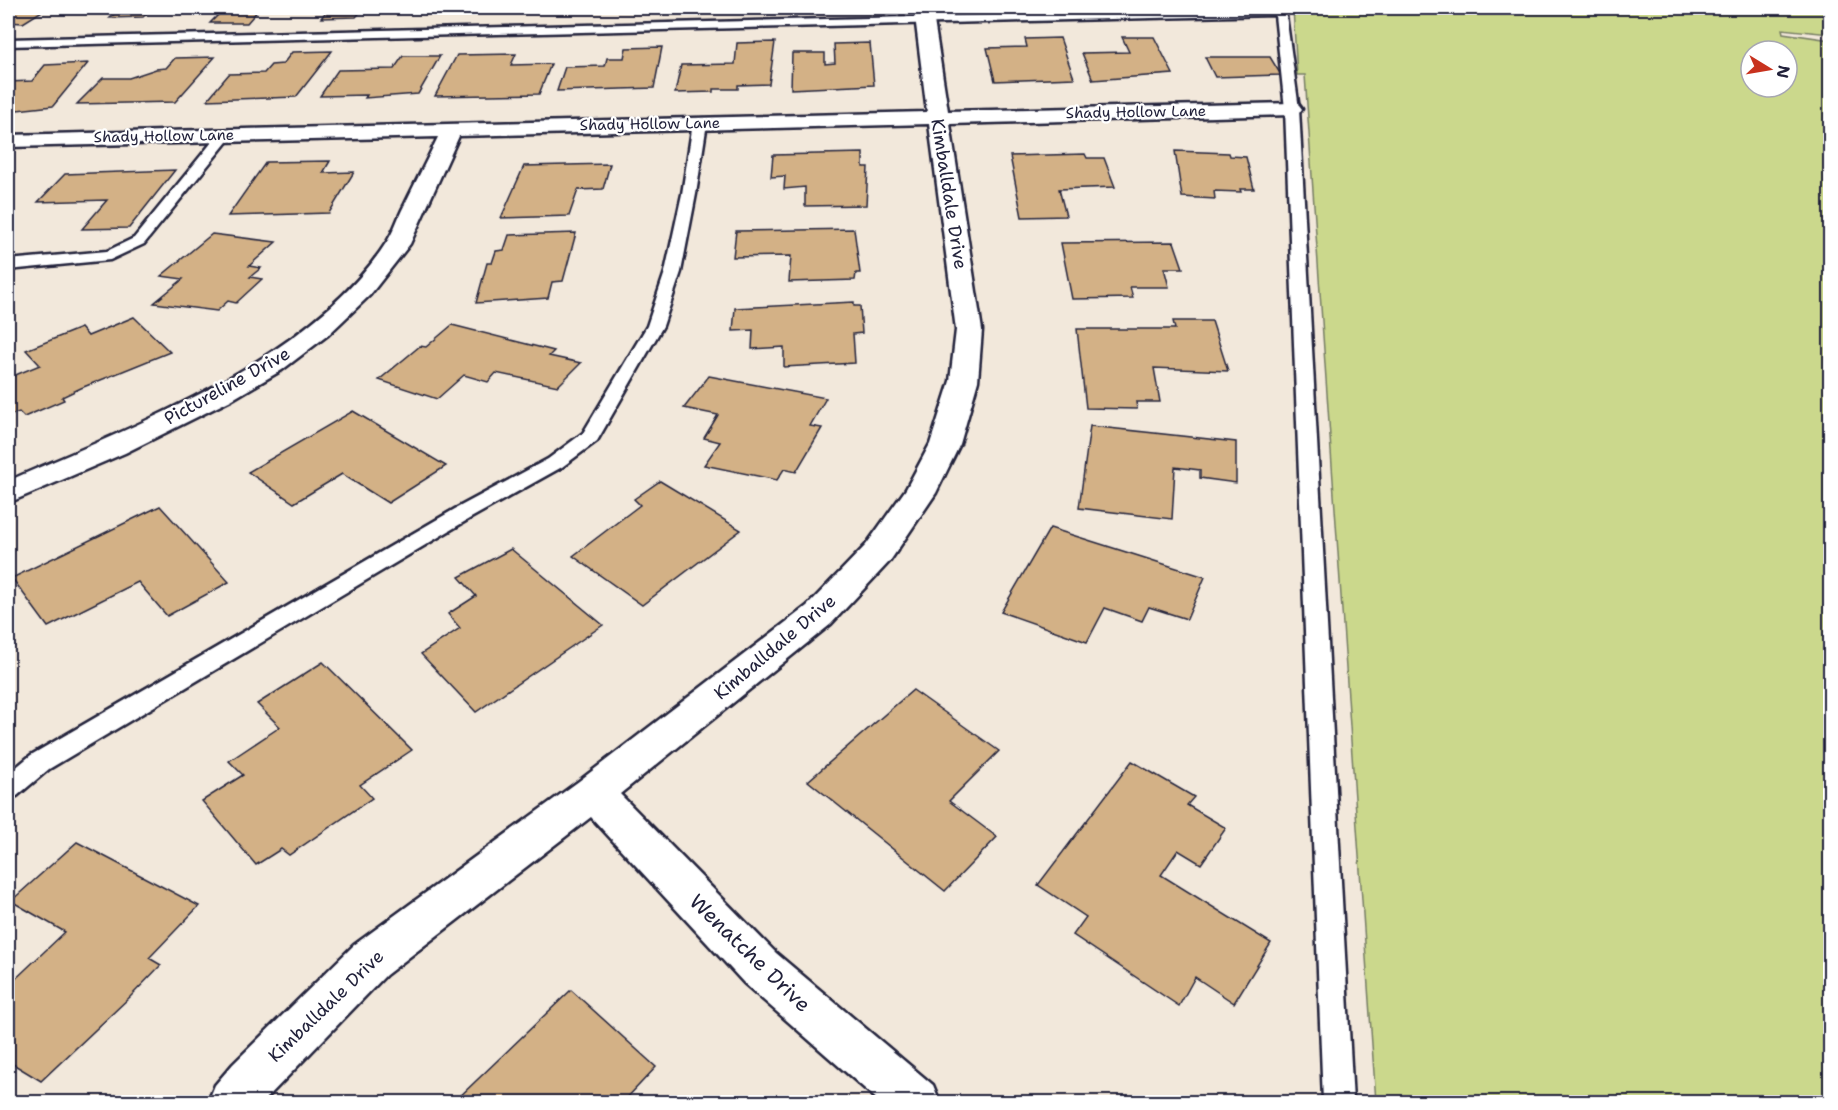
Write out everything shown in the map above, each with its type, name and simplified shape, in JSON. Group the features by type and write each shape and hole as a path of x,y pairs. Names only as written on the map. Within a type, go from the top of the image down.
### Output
{"street":[{"name":"Kimballdale Drive","path":"232,1102 370,960 593,793 819,615 878,553 920,493 945,444 964,381 969,330 924,14"},
{"name":"Shady Hollow Lane","path":"8,141 1292,109"},
{"name":"Pictureline Drive","path":"8,493 198,406 272,364 328,323 370,281 399,242 452,129"},
{"name":"Wenatche Drive","path":"593,793 760,968 916,1102"}],"lane":[{"path":"8,43 924,14 1280,9 1292,109 1338,1102"},
{"path":"8,788 40,762 432,532 555,463 590,437 655,326 673,272 689,194 700,123"},
{"path":"8,265 110,255 140,241 225,134"}],"green space":[{"path":"1293,8 1830,8 1830,34 1782,29 1783,33 1830,40 1830,1102 1376,1102 1305,75 1297,75"}],"building":[{"path":"47,8 23,23 8,22 8,9"},
{"path":"71,8 153,8 143,17 110,18 120,9 69,10"},
{"path":"205,8 260,8 247,23 210,23 220,13 200,13"},
{"path":"329,8 364,8 356,17 321,18"},
{"path":"432,8 468,8 465,13 429,14"},
{"path":"529,8 565,8 564,11 527,11"},
{"path":"1122,37 1154,37 1173,74 1093,80 1082,53 1129,52"},
{"path":"1060,38 1074,78 995,81 987,48 1027,47 1025,39"},
{"path":"775,42 769,84 738,85 738,89 713,89 713,92 675,93 681,65 735,64 737,43"},
{"path":"870,43 874,85 791,89 792,53 825,53 825,64 835,63 834,44"},
{"path":"662,47 654,88 557,91 565,67 605,66 607,58 624,58 626,48"},
{"path":"332,51 296,97 207,100 229,74 264,73 271,65 283,64 292,52"},
{"path":"516,54 511,65 551,64 539,94 435,96 457,55"},
{"path":"403,56 440,56 418,94 365,98 367,95 320,96 338,70 394,69"},
{"path":"215,57 175,102 77,104 103,78 129,78 166,68 175,58"},
{"path":"1205,57 1270,57 1281,75 1215,77"},
{"path":"88,63 53,106 8,111 8,82 32,81 45,65"},
{"path":"1175,151 1229,153 1230,156 1246,157 1254,189 1240,189 1241,192 1214,191 1215,199 1182,197"},
{"path":"863,153 863,167 868,167 866,205 805,206 805,187 784,189 785,176 771,177 773,155"},
{"path":"1085,154 1087,158 1104,158 1115,187 1059,189 1066,216 1022,217 1010,156"},
{"path":"330,161 323,173 354,172 329,213 228,216 266,162"},
{"path":"610,164 603,189 578,190 569,216 501,218 524,166"},
{"path":"175,170 129,228 82,229 107,200 38,202 65,174"},
{"path":"854,229 860,273 856,273 855,280 789,282 791,256 733,257 736,231"},
{"path":"576,233 563,281 552,282 548,298 476,303 487,263 492,263 496,251 504,250 509,235"},
{"path":"212,234 276,242 249,266 261,268 250,277 262,279 236,303 228,301 217,311 154,303 183,279 161,276"},
{"path":"1174,242 1183,268 1164,268 1169,287 1130,287 1133,298 1072,299 1061,243"},
{"path":"854,302 854,306 860,306 862,333 853,334 855,363 784,367 784,347 752,349 753,330 733,331 735,308"},
{"path":"134,317 170,352 81,388 62,397 64,400 24,417 19,412 8,416 8,378 40,365 26,350 81,328 88,336"},
{"path":"1173,321 1212,321 1228,371 1154,368 1160,402 1136,402 1137,409 1086,408 1077,329 1175,329"},
{"path":"452,325 554,351 549,356 581,363 558,386 496,373 488,382 464,375 437,399 379,380 420,346 426,347"},
{"path":"709,376 826,398 810,426 822,428 796,472 784,469 777,480 704,465 720,442 704,438 718,415 684,408"},
{"path":"353,411 446,466 388,503 342,474 294,503 248,472"},
{"path":"1090,426 1236,442 1236,483 1200,478 1200,470 1175,467 1172,519 1079,508"},
{"path":"660,481 741,530 642,605 573,556 640,505 634,499"},
{"path":"160,506 229,582 167,616 138,582 48,627 12,578"},
{"path":"1050,528 1205,577 1187,619 1149,607 1142,621 1105,608 1087,642 1001,612"},
{"path":"511,549 603,625 476,712 421,654 460,628 448,614 476,596 459,577"},
{"path":"323,662 412,750 360,785 372,798 289,855 281,849 256,865 202,801 243,775 229,761 280,727 257,704"},
{"path":"913,690 999,751 949,801 997,837 945,891 808,781"},
{"path":"1132,761 1194,797 1187,805 1226,828 1201,864 1178,850 1161,875 1271,943 1234,1003 1195,977 1179,1006 1073,935 1086,917 1038,885"},
{"path":"77,842 199,906 149,958 161,965 41,1081 8,1061 8,986 65,932 11,901"},
{"path":"571,990 656,1067 623,1102 454,1102"}]}
